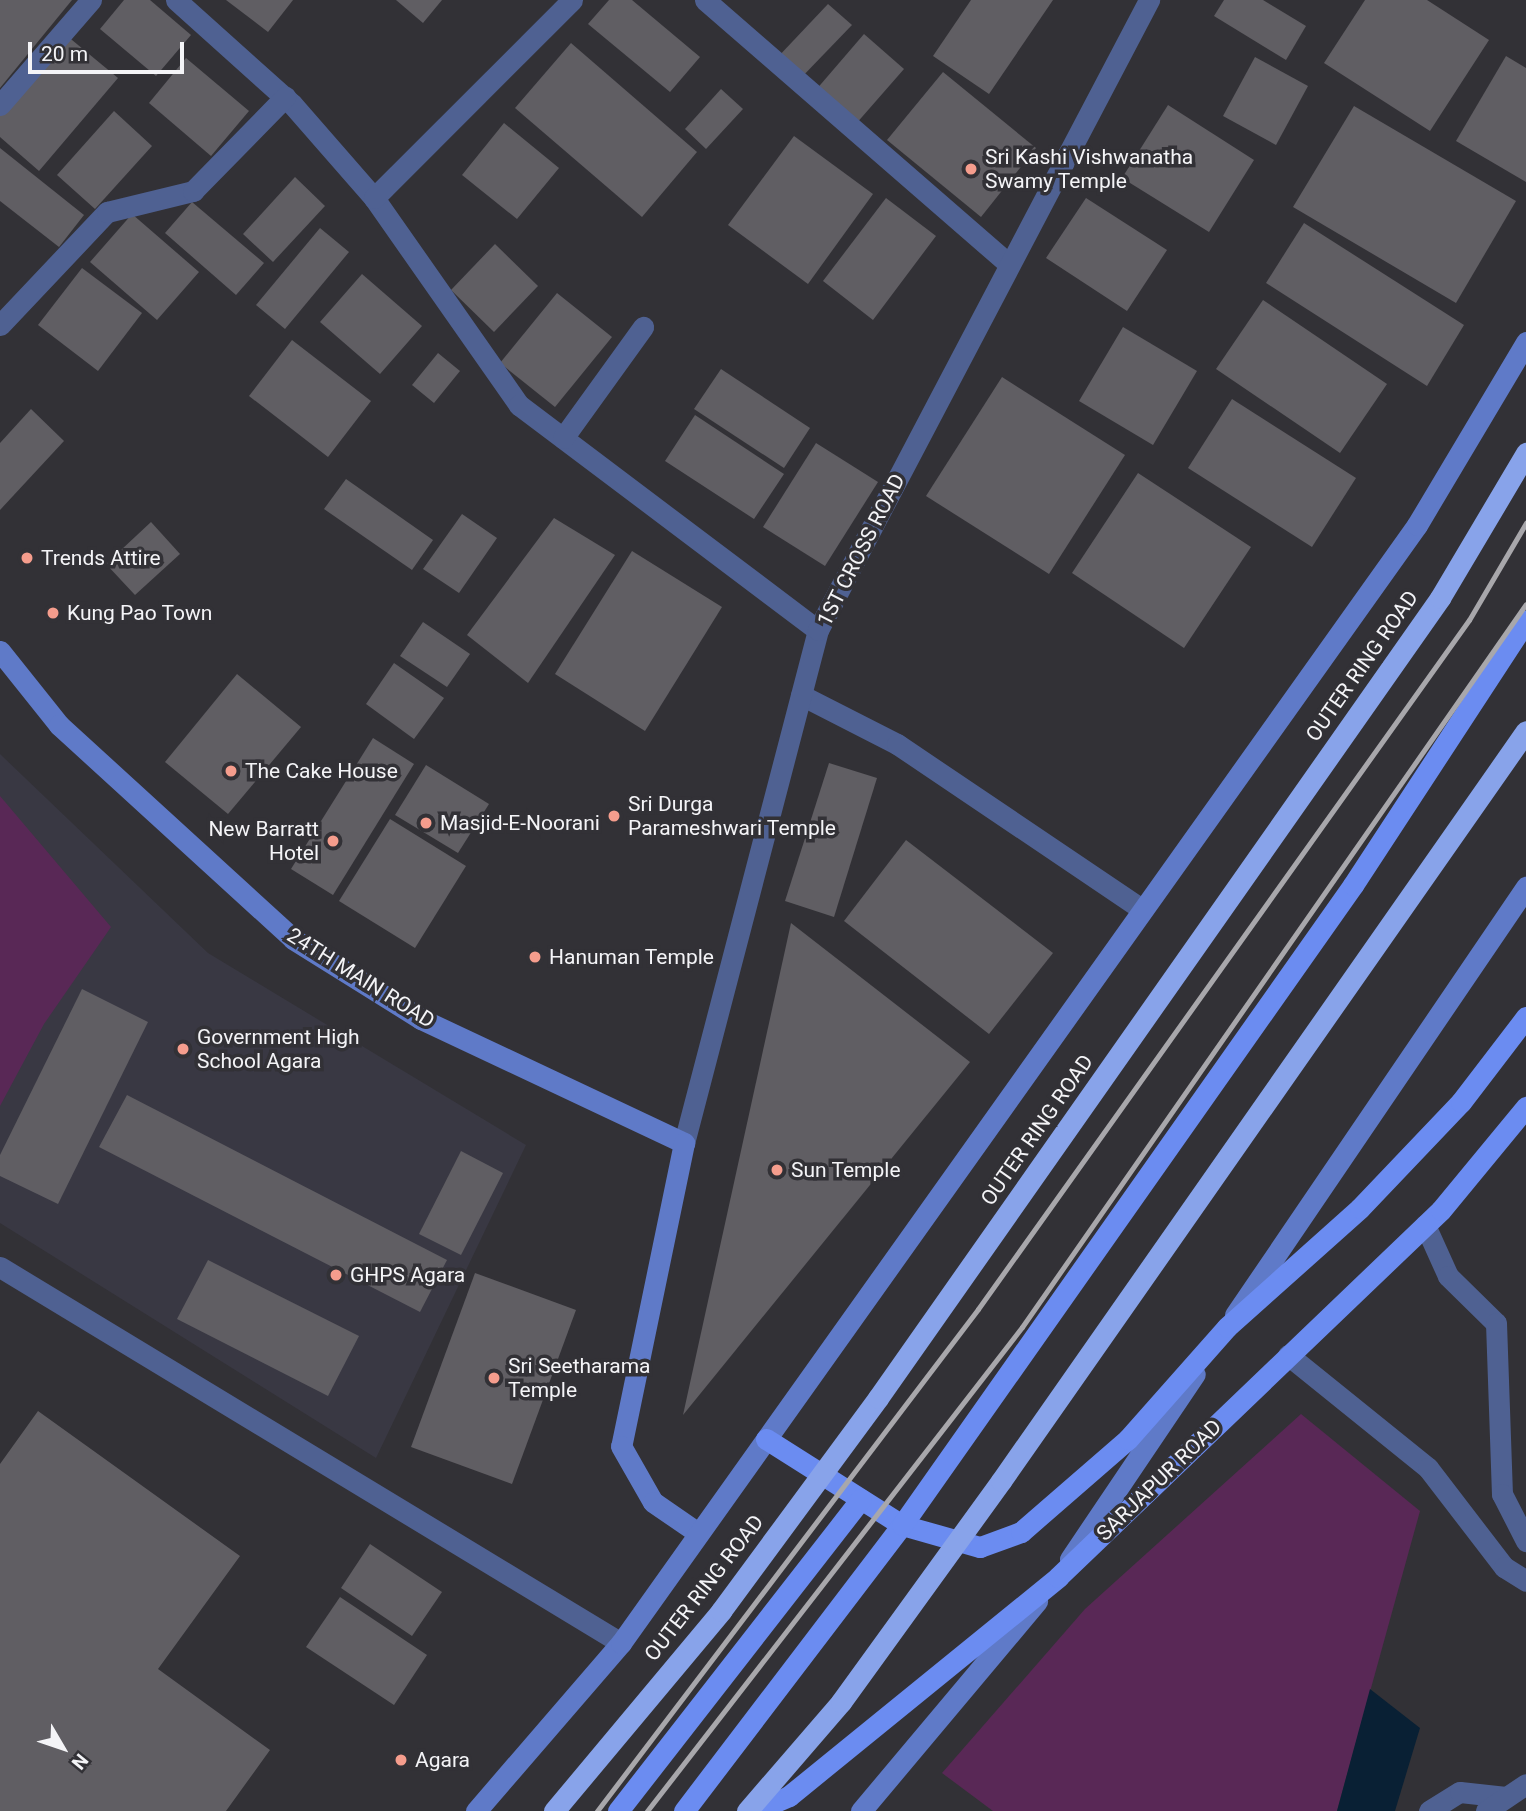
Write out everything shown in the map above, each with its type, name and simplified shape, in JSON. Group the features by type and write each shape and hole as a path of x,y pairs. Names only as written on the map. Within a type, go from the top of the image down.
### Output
{"highway":[{"name":"OUTER RING ROAD","path":"554,1811 721,1611 878,1398 1440,598 1526,453"},
{"path":"747,1811 841,1702 1001,1481 1526,730"}],"main road":[{"path":"684,1811 902,1525 1353,886 1526,621"},
{"path":"766,1439 902,1525 979,1547 1021,1532 1129,1439 1227,1327 1360,1208 1461,1102 1526,1017"},
{"name":"SARJAPUR ROAD","path":"754,1811 789,1796 1058,1577 1425,1225 1526,1107"},
{"path":"618,1811 861,1499"}],"street":[{"path":"0,105 91,0"},
{"path":"176,0 285,97 374,198 519,405 818,630"},
{"path":"374,198 572,0"},
{"path":"705,0 1009,264"},
{"name":"1ST CROSS ROAD","path":"684,1143 818,630 1149,0"},
{"path":"0,325 107,212 193,191 285,97"},
{"path":"563,438 643,327"},
{"path":"476,1811 621,1643 1417,525 1526,342"},
{"name":"24TH MAIN ROAD","path":"0,650 59,725 293,939 421,1019 684,1143"},
{"path":"801,695 897,744 1142,909"},
{"path":"861,1811 1058,1577 1526,887"},
{"path":"684,1143 621,1446 653,1502 698,1533"},
{"path":"1425,1225 1448,1276 1496,1323 1502,1494 1526,1541"},
{"path":"0,1266 621,1643"},
{"path":"1288,1355 1428,1468 1504,1567 1526,1581"},
{"path":"1486,1811 1526,1784"},
{"path":"1429,1811 1460,1792 1506,1797"}],"shaded area":[{"name":"Government High School Agara","path":"0,754 208,953 526,1145 376,1458 0,1223"},
{"path":"0,796 111,927 44,1024 0,1106"},
{"path":"1301,1414 1420,1511 1337,1811 993,1811 942,1773 1085,1609"}],"water":[{"path":"1370,1689 1420,1728 1395,1811 1337,1811"}],"building":[{"path":"0,0 72,0 0,88"},
{"path":"124,0 150,0 191,35 156,76 100,29"},
{"path":"226,0 293,0 268,32"},
{"path":"396,0 442,0 423,23"},
{"path":"609,0 632,0 700,57 670,92 588,24"},
{"path":"971,0 1053,0 989,94 933,56"},
{"path":"1224,0 1263,0 1306,26 1286,60 1214,16"},
{"path":"1365,0 1427,0 1489,40 1430,131 1324,63"},
{"path":"828,4 852,25 798,81 776,59"},
{"path":"864,34 904,69 855,125 815,91"},
{"path":"66,35 118,78 39,171 0,137 0,113"},
{"path":"571,43 697,152 642,217 515,108"},
{"path":"1506,56 1526,68 1526,182 1456,141"},
{"path":"1255,57 1308,86 1276,145 1223,116"},
{"path":"186,58 249,111 211,156 149,103"},
{"path":"943,72 1036,148 981,217 887,140"},
{"path":"721,89 743,109 706,149 685,129"},
{"path":"1168,105 1254,160 1209,232 1122,178"},
{"path":"1354,106 1516,201 1456,303 1293,207"},
{"path":"114,111 152,146 95,209 57,175"},
{"path":"504,123 559,168 517,219 462,175"},
{"path":"794,136 873,194 808,284 728,225"},
{"path":"0,148 84,215 59,247 0,201"},
{"path":"295,177 325,206 273,262 243,234"},
{"path":"886,198 936,236 873,320 823,281"},
{"path":"1086,198 1167,250 1127,311 1046,258"},
{"path":"192,202 264,263 236,295 165,233"},
{"path":"132,214 199,272 157,320 90,262"},
{"path":"1304,223 1464,325 1427,386 1266,283"},
{"path":"320,228 349,252 285,329 256,305"},
{"path":"495,244 538,286 494,332 451,290"},
{"path":"82,268 142,313 98,371 38,325"},
{"path":"362,274 422,326 380,374 320,322"},
{"path":"557,293 612,337 555,407 500,363"},
{"path":"1263,300 1387,384 1340,453 1216,369"},
{"path":"1123,327 1197,371 1153,445 1079,401"},
{"path":"292,340 371,401 328,457 249,396"},
{"path":"438,353 460,371 434,403 412,385"},
{"path":"721,369 810,428 784,468 694,409"},
{"path":"1002,377 1125,455 1049,574 926,496"},
{"path":"1232,399 1356,478 1312,547 1188,468"},
{"path":"31,409 64,441 0,510 0,443"},
{"path":"695,415 784,474 754,519 665,461"},
{"path":"816,443 878,482 825,566 763,527"},
{"path":"1138,473 1251,547 1184,648 1072,573"},
{"path":"346,479 433,540 412,570 324,509"},
{"path":"462,514 497,538 459,593 423,569"},
{"path":"554,518 615,555 528,683 467,635"},
{"path":"151,522 180,554 135,595 106,564"},
{"path":"632,551 722,607 645,731 555,674"},
{"path":"423,622 470,654 447,687 400,656"},
{"path":"394,663 444,698 414,739 366,704"},
{"path":"237,674 301,727 228,814 165,762"},
{"path":"373,738 414,764 333,895 291,869"},
{"path":"829,763 877,778 834,917 785,901"},
{"path":"426,765 489,804 458,853 395,815"},
{"path":"390,819 466,866 415,948 339,901"},
{"path":"906,840 1053,953 989,1034 844,921"},
{"path":"791,923 970,1062 683,1415"},
{"path":"82,989 148,1022 58,1204 0,1176 0,1155"},
{"path":"127,1095 447,1260 420,1312 99,1147"},
{"path":"461,1151 503,1173 461,1255 419,1234"},
{"path":"208,1260 359,1336 328,1396 177,1319"},
{"name":"Sri Seetharama Temple","path":"475,1273 576,1310 512,1484 411,1447"},
{"path":"38,1411 240,1556 158,1669 270,1750 226,1811 0,1811 0,1464"},
{"path":"370,1544 442,1592 412,1636 341,1588"},
{"path":"340,1597 427,1655 394,1705 306,1647"}],"railway":[{"path":"597,1811 978,1309 1469,620 1526,523"},
{"path":"647,1811 1022,1327 1526,604"}],"place":[{"name":"Sri Kashi Vishwanatha Swamy Temple","path":"971,169"},
{"name":"Trends Attire","path":"27,558"},
{"name":"Kung Pao Town","path":"53,613"},
{"name":"The Cake House","path":"231,771"},
{"name":"Sri Durga Parameshwari Temple","path":"614,816"},
{"name":"Masjid-E-Noorani","path":"426,823"},
{"name":"New Barratt Hotel","path":"333,841"},
{"name":"Hanuman Temple","path":"535,957"},
{"name":"Government High School Agara","path":"183,1049"},
{"name":"Sun Temple","path":"777,1170"},
{"name":"GHPS Agara","path":"336,1275"},
{"name":"Sri Seetharama Temple","path":"494,1378"},
{"name":"Agara","path":"401,1760"}]}
